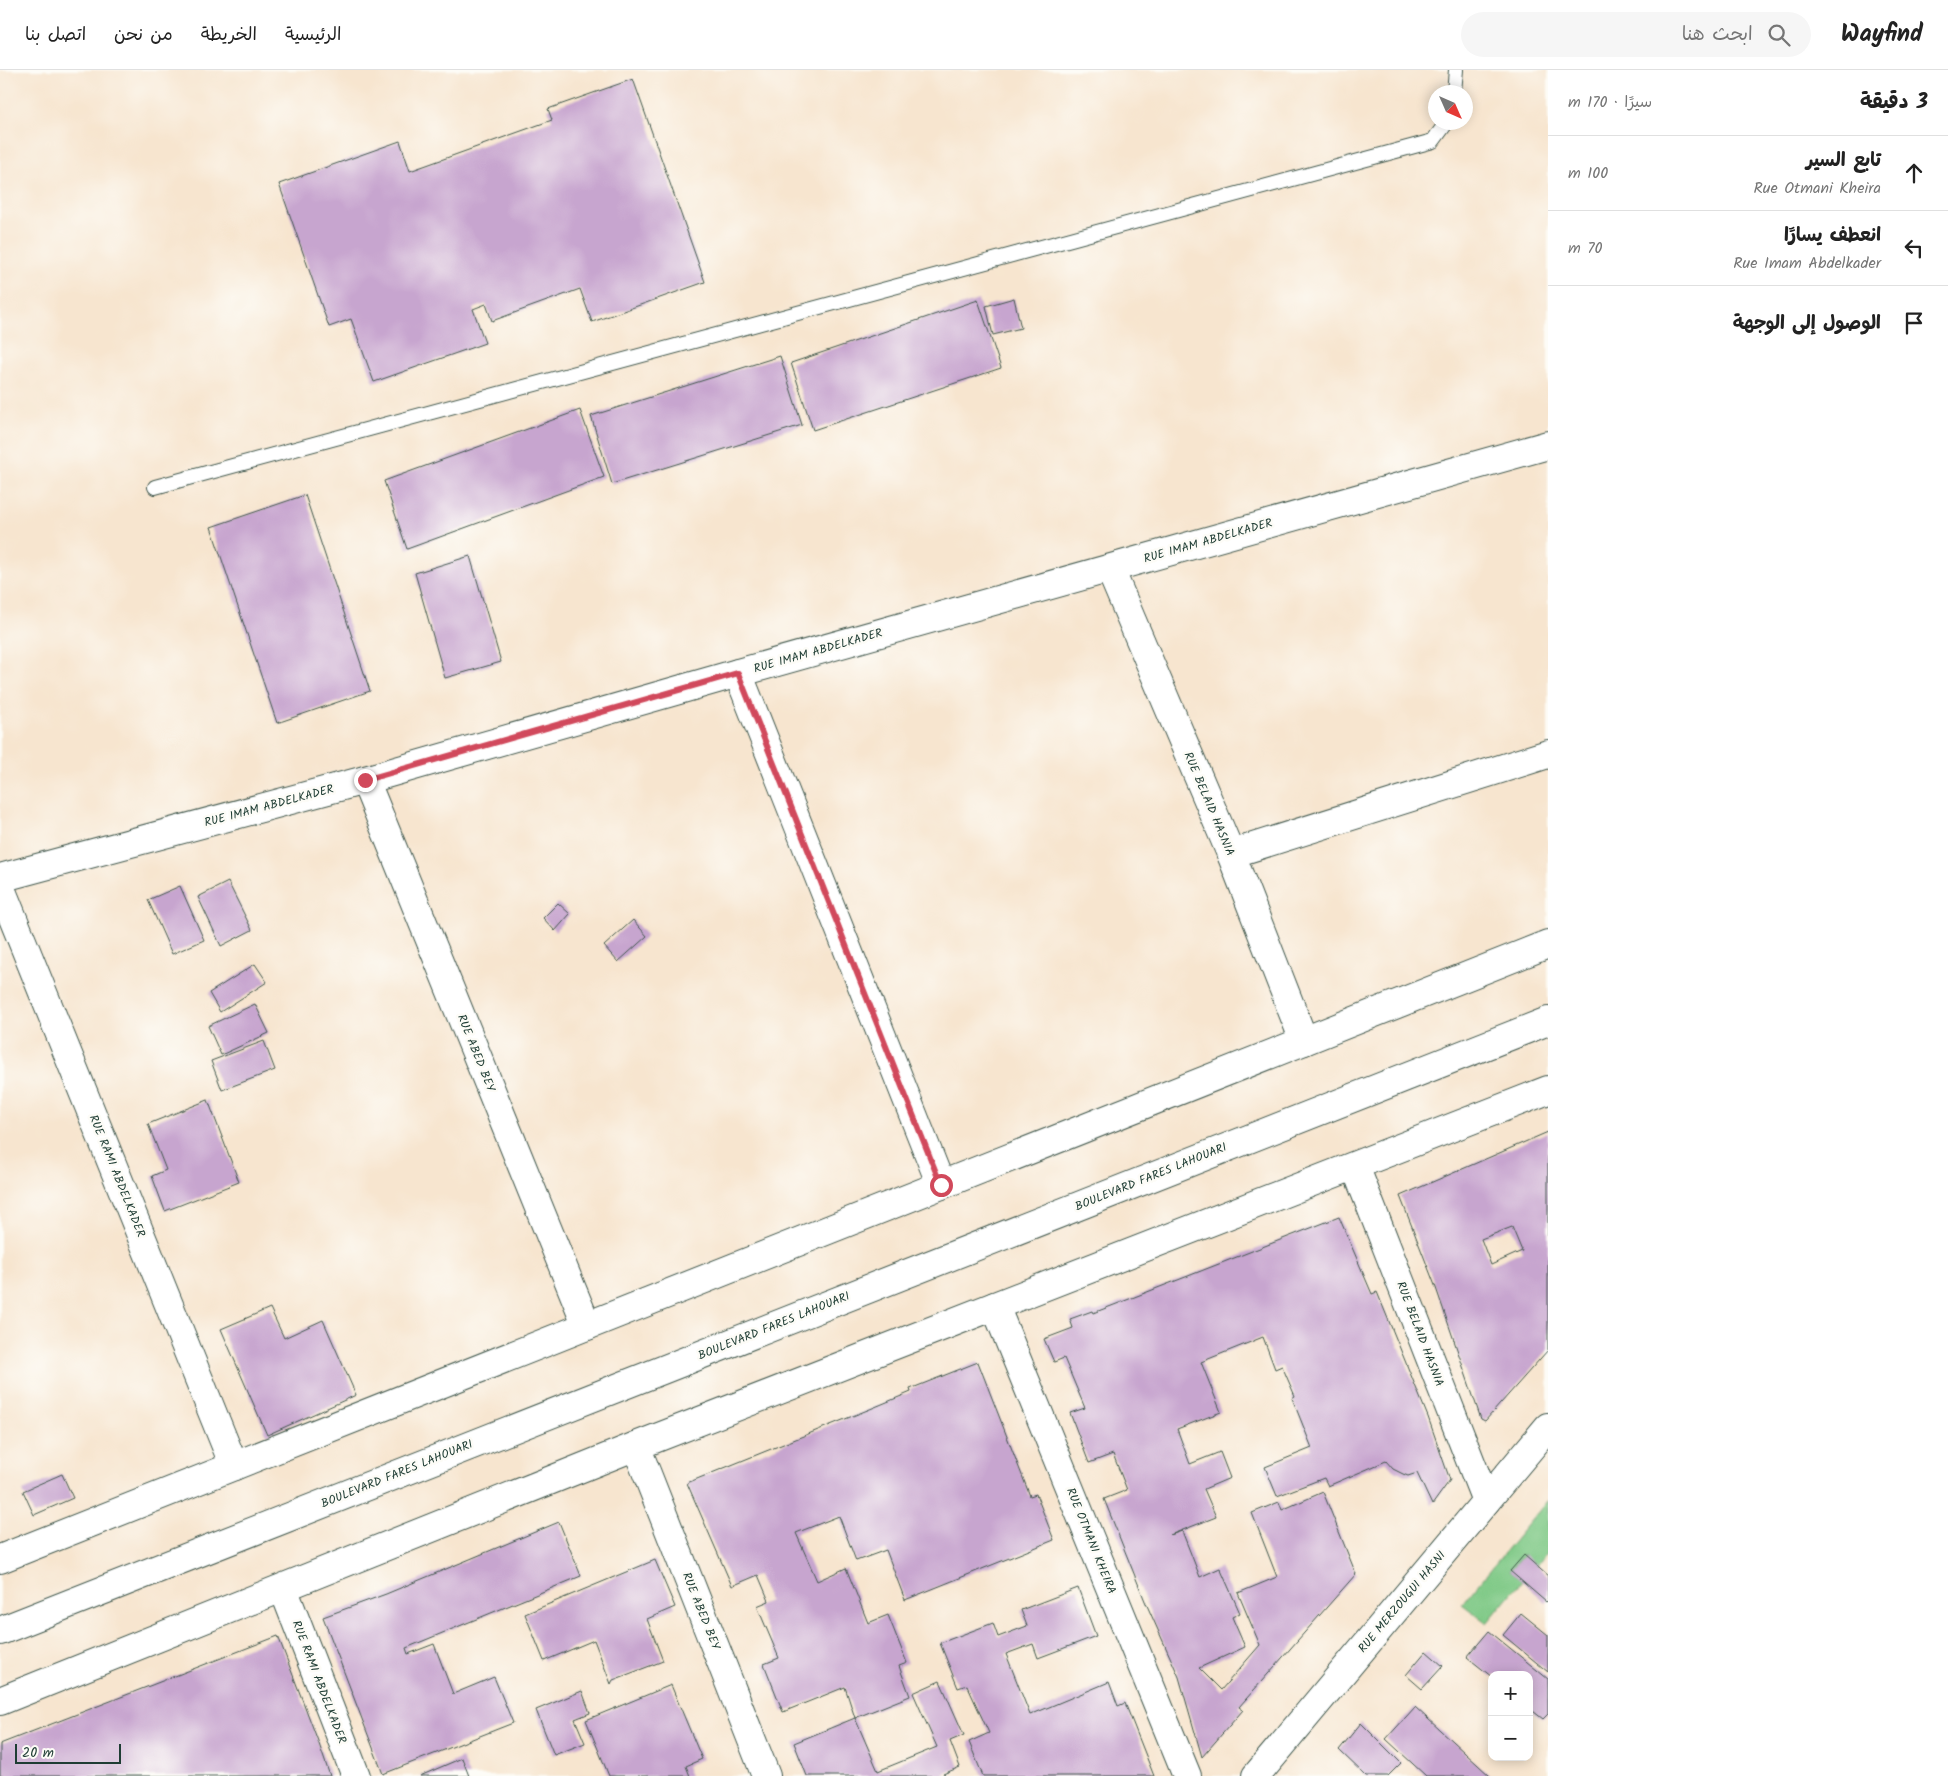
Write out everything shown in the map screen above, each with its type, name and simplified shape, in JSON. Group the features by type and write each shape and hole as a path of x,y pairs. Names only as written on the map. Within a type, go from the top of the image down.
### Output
{"street":[{"name":"RUE IMAM ABDELKADER","path":"0,878 365,780 1548,445"},
{"name":"RUE BELAID HASNIA","path":"1110,569 1231,854 1304,1041"},
{"path":"738,673 941,1185"},
{"path":"1231,854 1548,754"},
{"name":"RUE ABED BEY","path":"365,780 587,1326"},
{"name":"RUE RAMI ABDELKADER","path":"0,886 234,1466"},
{"path":"0,1559 1548,944"},
{"name":"BOULEVARD FARES LAHOUARI","path":"0,1631 1548,1021"},
{"path":"0,1701 636,1446 1548,1090"},
{"name":"RUE BELAID HASNIA","path":"1355,1166 1486,1502"},
{"name":"RUE OTMANI KHEIRA","path":"995,1306 1187,1776"},
{"name":"RUE MERZOUGUI HASNI","path":"1256,1776 1548,1427"},
{"name":"RUE ABED BEY","path":"636,1446 766,1776"},
{"name":"RUE RAMI ABDELKADER","path":"283,1588 356,1776"}],"lane":[{"path":"1455,85 1456,70"},
{"path":"155,487 1433,142 1441,130"}],"green space":[{"path":"1548,1500 1548,1552 1536,1566 1523,1555 1510,1571 1522,1581 1487,1623 1462,1604"}],"building":[{"path":"633,79 705,282 592,322 580,289 492,321 486,304 473,309 485,343 374,382 351,319 329,327 279,184 400,141 410,171 552,120 548,109"},
{"path":"1014,298 1021,328 993,335 986,306"},
{"path":"978,300 1001,368 813,430 791,363"},
{"path":"780,356 802,425 612,484 591,416"},
{"path":"580,410 604,477 407,549 384,481"},
{"path":"305,495 370,691 277,723 211,527"},
{"path":"470,556 501,662 445,678 415,573"},
{"path":"228,882 252,930 221,946 198,897"},
{"path":"180,886 204,940 172,954 148,900"},
{"path":"558,903 570,914 555,931 543,918"},
{"path":"633,920 647,936 618,962 604,946"},
{"path":"255,964 267,982 220,1012 209,993"},
{"path":"255,1004 269,1033 221,1055 208,1026"},
{"path":"264,1041 275,1070 222,1090 211,1061"},
{"path":"208,1100 239,1182 165,1211 152,1176 166,1170 148,1124"},
{"path":"1548,1132 1548,1350 1485,1421 1481,1419 1436,1288 1400,1196","holes":["1512,1227 1522,1251 1491,1265 1481,1239"]},
{"path":"1339,1217 1372,1294 1377,1292 1428,1417 1450,1480 1432,1505 1417,1473 1408,1476 1393,1469 1386,1461 1328,1486 1324,1478 1277,1496 1265,1467 1312,1448 1292,1398 1295,1396 1282,1366 1275,1369 1263,1337 1201,1362 1221,1412 1177,1429 1190,1464 1220,1452 1230,1478 1204,1489 1216,1517 1170,1535 1182,1531 1200,1577 1220,1568 1240,1613 1232,1617 1245,1647 1199,1668 1221,1690 1260,1645 1238,1593 1277,1577 1252,1513 1279,1502 1282,1510 1323,1492 1356,1574 1239,1707 1243,1710 1202,1757 1179,1677 1145,1601 1104,1499 1127,1490 1113,1454 1089,1463 1070,1413 1085,1408 1064,1358 1054,1362 1044,1339 1073,1328 1070,1319 1092,1311 1093,1313"},
{"path":"270,1308 284,1338 323,1320 356,1395 267,1435 221,1329"},
{"path":"978,1362 1030,1496 1036,1494 1054,1540 905,1600 886,1550 856,1561 839,1516 796,1533 817,1581 846,1568 868,1623 888,1615 907,1663 899,1666 910,1696 855,1718 845,1687 783,1712 764,1664 779,1658 757,1606 769,1601 758,1575 732,1586 687,1483 875,1407 911,1392 910,1389"},
{"path":"62,1474 73,1498 34,1515 23,1491"},
{"path":"559,1522 581,1576 406,1648 408,1654 434,1644 453,1694 494,1677 513,1723 383,1774 323,1617 386,1594"},
{"path":"1524,1555 1548,1576 1548,1600 1546,1602 1510,1571"},
{"path":"655,1560 675,1607 647,1619 663,1661 613,1680 611,1684 594,1640 544,1661 525,1614"},
{"path":"1078,1588 1096,1636 1038,1658 1033,1644 1006,1654 1030,1715 1109,1682 1118,1706 1125,1703 1154,1776 983,1776 969,1742 989,1733 967,1685 958,1688 940,1643 993,1623 998,1637 1027,1626 1021,1610"},
{"path":"1521,1613 1548,1635 1548,1672 1503,1635"},
{"path":"1489,1631 1548,1679 1548,1714 1543,1719 1533,1711 1533,1671 1488,1671 1488,1674 1467,1657"},
{"path":"278,1636 330,1776 0,1776 0,1744"},
{"path":"1426,1651 1443,1666 1422,1689 1406,1675"},
{"path":"940,1681 964,1735 950,1741 960,1767 943,1774 944,1776 807,1776 794,1743 855,1718 878,1771 937,1747 913,1693"},
{"path":"671,1685 702,1759 686,1766 690,1776 609,1776 586,1720"},
{"path":"582,1691 590,1713 575,1719 585,1743 554,1755 536,1710"},
{"path":"1415,1707 1490,1776 1426,1776 1386,1739"},
{"path":"1361,1723 1401,1763 1388,1776 1366,1776 1339,1750"},
{"path":"462,1758 469,1776 420,1776"}],"route":[{"path":"365,780 738,673 941,1185"}]}
